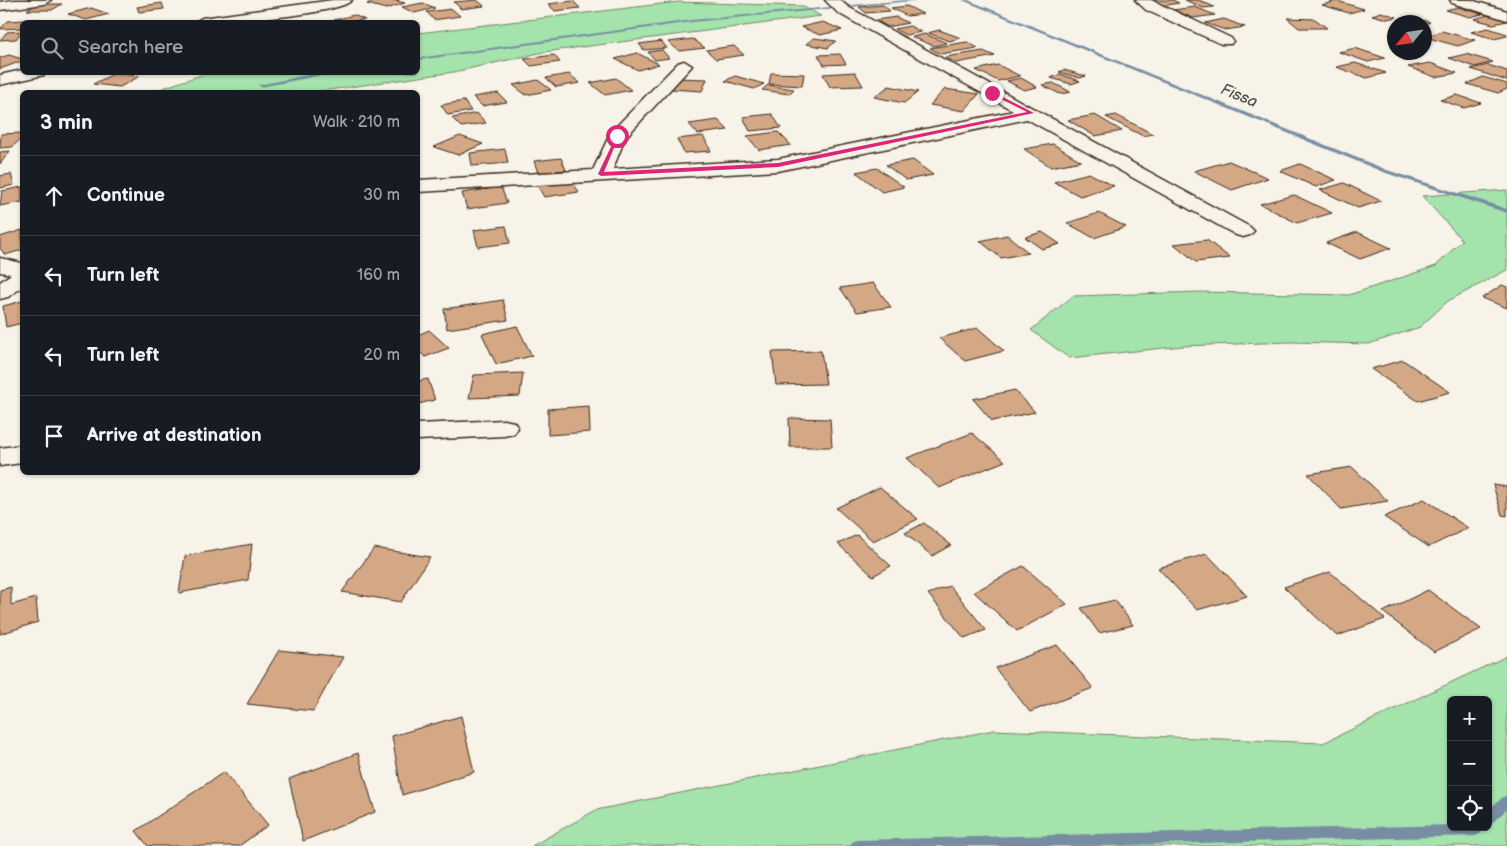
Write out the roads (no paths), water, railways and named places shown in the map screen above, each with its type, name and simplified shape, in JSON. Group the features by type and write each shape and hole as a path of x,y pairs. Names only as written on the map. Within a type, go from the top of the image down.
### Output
{"street":[{"path":"0,6 44,0"},
{"path":"217,20 333,5 345,0"},
{"path":"832,0 842,10 1032,113 1243,231"},
{"path":"1142,0 1150,7 1226,41"},
{"path":"1457,0 1507,16"},
{"path":"601,174 617,136 684,66"},
{"path":"0,80 24,75"},
{"path":"420,186 778,165 1032,113"},
{"path":"0,265 20,270"},
{"path":"0,292 20,278"},
{"path":"420,432 504,428"},
{"path":"0,456 20,454"}],"waterway":[{"path":"420,59 692,21 920,0"},
{"name":"Fissa","path":"964,0 1385,171 1507,211"},
{"path":"261,85 318,75"},
{"path":"1492,814 1507,801"},
{"path":"857,846 1447,831"}]}
